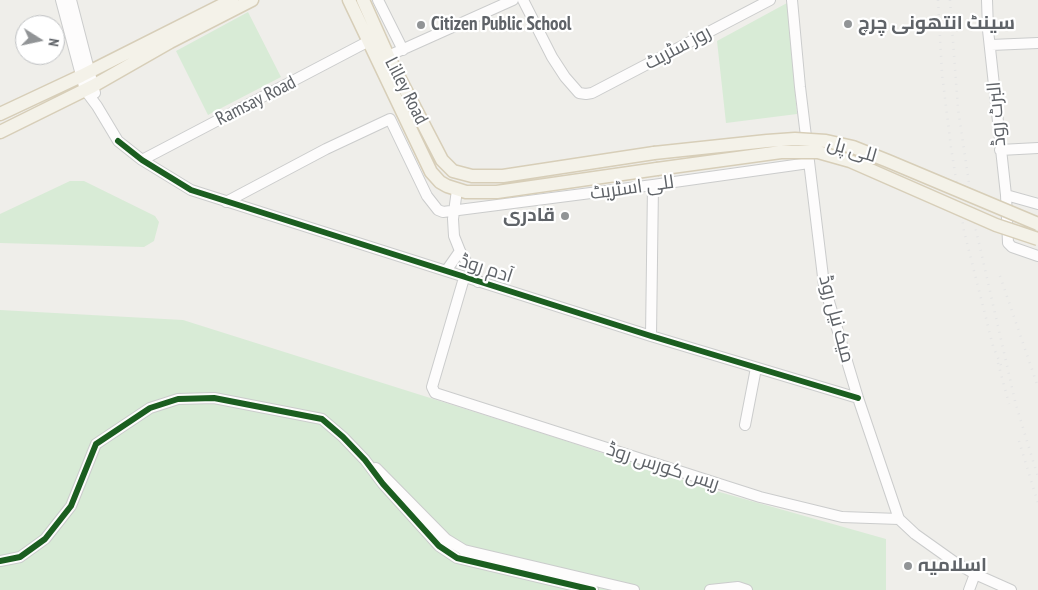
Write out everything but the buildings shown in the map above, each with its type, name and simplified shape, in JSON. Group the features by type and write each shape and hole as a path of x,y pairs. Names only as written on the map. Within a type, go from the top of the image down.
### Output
{"main road":[{"path":"0,114 85,74 232,0"},
{"path":"0,132 89,88 170,42 252,0"},
{"name":"Lilley Road","path":"349,0 431,172 440,182 457,190"},
{"name":"Lilley Road","path":"363,0 388,56 442,160 459,174"},
{"name":"للی پل","path":"459,174 480,177 503,176 654,153 795,139 826,141 852,147 888,161 1038,224"},
{"name":"للی پل","path":"457,190 466,192 497,192 781,152 818,152 850,161 996,225 1038,238"}],"street":[{"path":"61,0 85,74"},
{"path":"70,0 85,74"},
{"path":"378,0 403,50"},
{"path":"388,56 513,0"},
{"name":"روز سٹریٹ","path":"523,0 552,57 565,77 579,93 586,94 592,93 770,0"},
{"name":"میک نیل روڈ","path":"792,0 800,87 824,285 858,398 898,519"},
{"name":"البرٹ روڈ","path":"987,0 1000,150 1006,195 1008,243 1038,256"},
{"name":"Ramsay Road","path":"142,160 369,41"},
{"path":"991,45 1038,43"},
{"name":"آدم روڈ","path":"85,74 89,88 118,141 142,160 191,190 464,278 858,398"},
{"path":"226,202 326,149 390,119 433,205 438,210 454,211"},
{"path":"1000,150 1038,148"},
{"name":"للی اسٹریٹ","path":"454,211 809,163"},
{"path":"651,336 653,185"},
{"path":"457,190 452,226 454,236 460,251 478,282"},
{"path":"1006,195 1038,204"},
{"path":"446,272 460,251"},
{"name":"ریس کورس روڈ","path":"464,278 432,386 435,393 760,497 842,518 898,519"},
{"path":"745,425 756,368"},
{"path":"0,561 20,557 45,539 71,506 96,444 150,408 178,399 214,398 322,419 344,437 439,546 457,558 592,590"},
{"path":"365,460 381,471 446,539 464,550 634,590"},
{"path":"898,519 922,539 975,574 1011,590"},
{"path":"969,590 975,574"},
{"path":"710,590 738,587 747,590"}],"green space":[{"path":"787,3 797,114 726,123 717,41"},
{"path":"248,12 281,77 208,115 176,51"},
{"path":"70,181 84,181 155,216 159,222 154,241 144,247 0,243 0,214"},
{"path":"0,310 183,320 557,438 716,491 886,539 886,590 0,590"}],"railway":[{"path":"938,0 942,74 964,231 993,346 1003,370"},
{"path":"950,0 958,109 976,230 1016,405 1038,477"},
{"path":"1000,276 1038,387"},
{"path":"998,363 1009,404"},
{"path":"1019,441 1038,503"}],"cycle path":[{"path":"118,141 142,160 191,190 651,336 858,398"},
{"path":"0,561 20,557 45,539 71,506 96,444 150,408 178,399 214,398 322,419 365,460 383,484 439,546 457,558 593,590"}],"place":[{"name":"سینٹ انتھونی چرچ","path":"848,24"},
{"name":"Citizen Public School","path":"421,25"},
{"name":"قادری","path":"565,216"},
{"name":"اسلامیہ","path":"908,566"}]}
